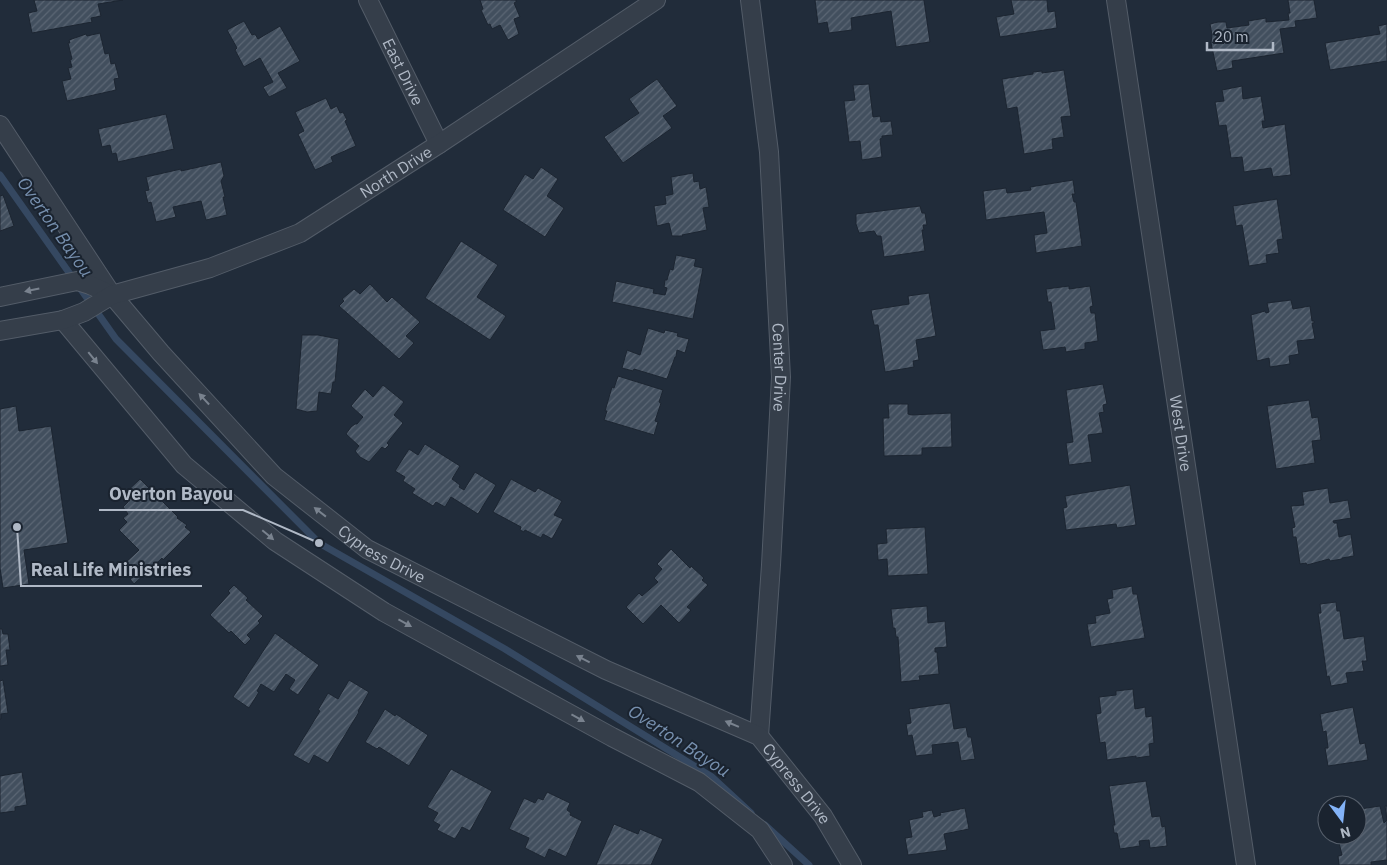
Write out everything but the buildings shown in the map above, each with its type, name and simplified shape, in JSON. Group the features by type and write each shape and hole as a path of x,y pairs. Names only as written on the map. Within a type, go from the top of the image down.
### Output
{"street":[{"name":"East Drive","path":"368,0 439,144"},
{"name":"North Drive","path":"0,331 63,320 84,312 107,298 210,268 300,233 439,144 656,0"},
{"name":"Center Drive","path":"750,0 769,152 781,376 771,565 759,736"},
{"name":"West Drive","path":"1116,0 1246,865"},
{"name":"Cypress Drive","path":"0,125 107,298 161,353 274,476 367,549 606,670 759,736 823,816 852,865"},
{"path":"0,297 76,281 90,285 107,298"},
{"path":"63,320 184,465 275,541 384,612 612,737 699,782 760,830 783,865"}],"waterway":[{"name":"Overton Bayou","path":"0,175 116,339 319,543 505,649 712,777 751,813"},
{"name":"Overton Bayou","path":"765,825 809,865"}],"place":[{"name":"Real Life Ministries","path":"17,527"},
{"name":"Overton Bayou","path":"319,543"}]}
